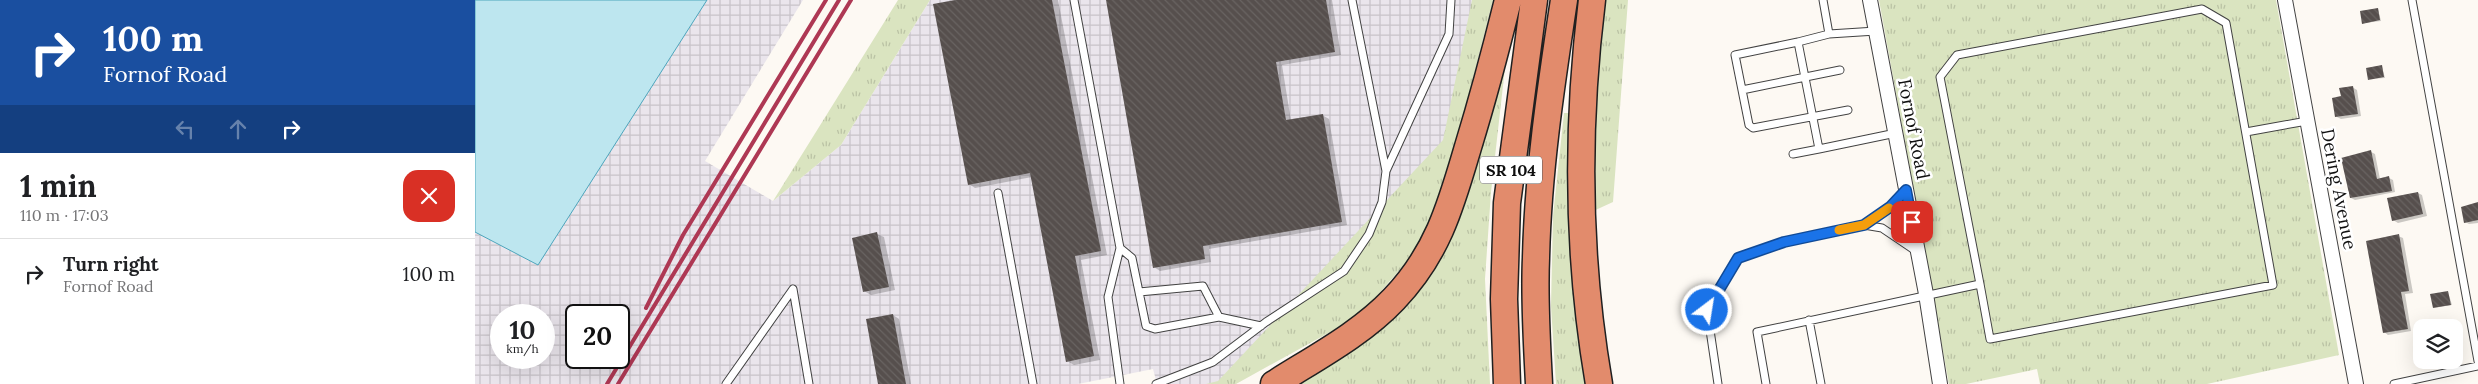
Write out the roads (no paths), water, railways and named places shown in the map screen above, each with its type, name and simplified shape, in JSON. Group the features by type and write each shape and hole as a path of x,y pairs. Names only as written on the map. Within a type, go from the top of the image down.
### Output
{"highway":[{"path":"1274,384 1361,327 1393,300 1412,279 1434,246 1447,217 1473,131 1508,0"},
{"name":"SR 104","path":"1507,384 1504,299 1507,203 1534,0"},
{"name":"SR 104","path":"1539,384 1535,300 1537,218 1551,88 1564,0"},
{"path":"1592,0 1582,92 1579,184 1583,264 1592,344 1599,384"}],"street":[{"name":"Fornof Road","path":"1870,0 1926,294 1940,384"},
{"name":"Dering Avenue","path":"2285,0 2356,384"}],"lane":[{"path":"1074,0 1120,248 1108,297 1120,384"},
{"path":"1352,0 1386,172"},
{"path":"1156,384 1213,362 1261,326 1344,271 1369,234 1382,202 1386,172 1449,34 1451,0"},
{"path":"1823,0 1829,34"},
{"path":"2412,0 2478,361"},
{"path":"2202,8 2226,23 2273,285 1991,339 1980,284 1940,77 1957,55 2202,8"},
{"path":"1848,110 1753,128 1749,125 1735,55 1829,34 1876,30"},
{"path":"1798,42 1819,149"},
{"path":"1742,90 1840,70"},
{"path":"2246,132 2307,121"},
{"path":"1793,154 1896,133"},
{"path":"1864,225 1890,207 1906,190"},
{"path":"998,193 1033,384"},
{"path":"1718,384 1707,310 1738,258 1784,242 1864,225 1882,228 1903,240 1918,253"},
{"path":"1120,248 1132,258 1146,326 1155,329 1219,317 1261,326"},
{"path":"1766,384 1757,332 1926,294 1980,284"},
{"path":"1139,292 1203,286 1219,317"},
{"path":"726,384 793,289 809,384"},
{"path":"1809,320 1821,384"},
{"path":"2394,384 2478,366"}],"water":[{"path":"475,0 707,0 538,265 475,232"}],"railway":[{"path":"646,308 683,235 826,0"},
{"path":"607,384 839,0"},
{"path":"618,384 851,0"}]}
